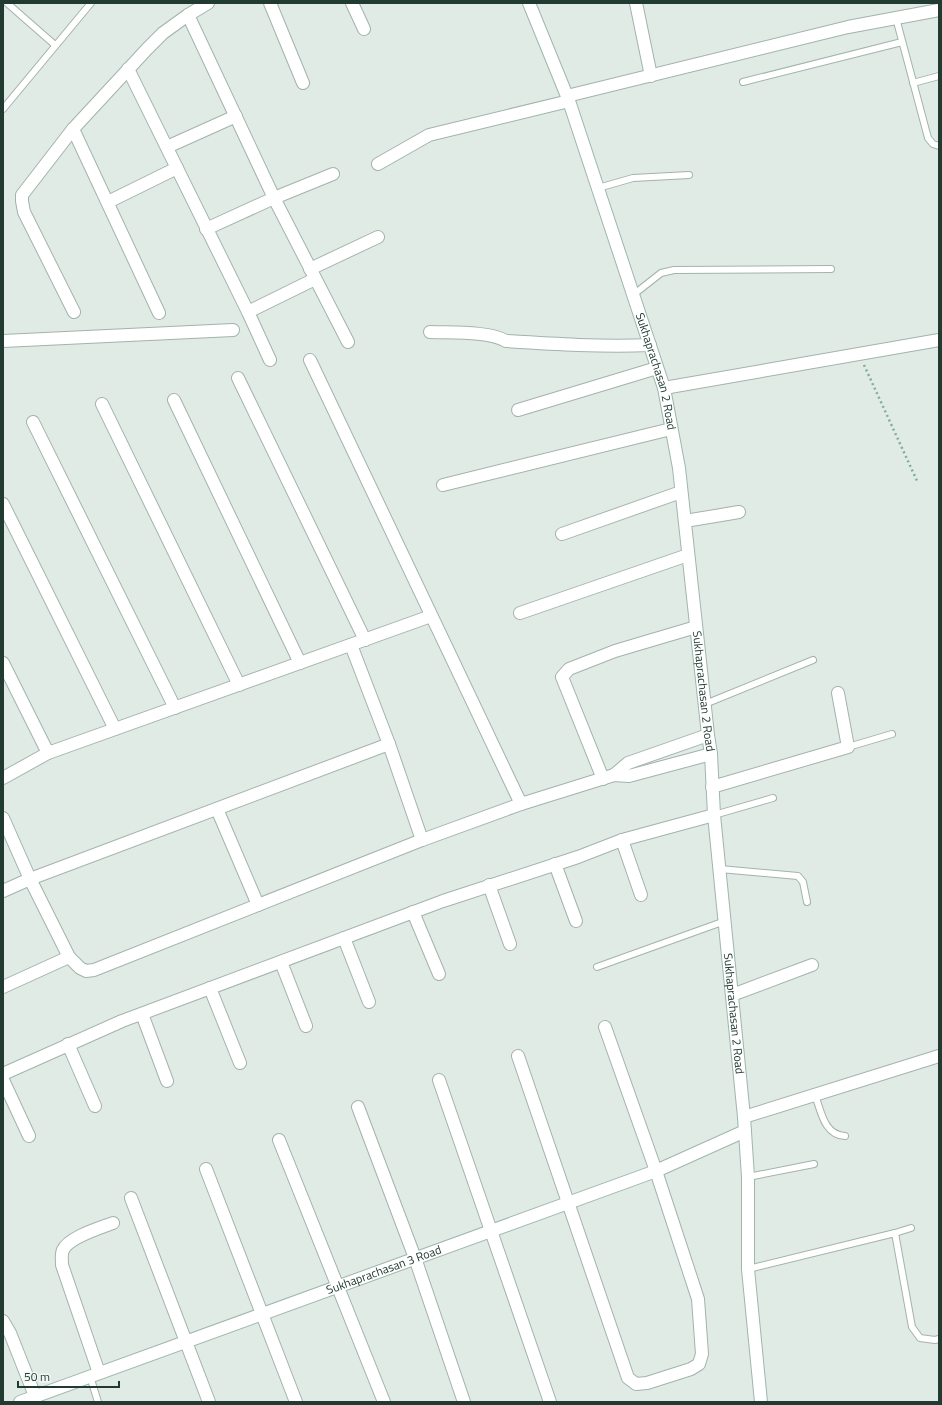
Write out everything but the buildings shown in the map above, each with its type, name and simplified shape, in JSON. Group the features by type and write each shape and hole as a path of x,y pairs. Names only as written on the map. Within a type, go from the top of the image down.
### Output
{"street":[{"path":"74,312 24,212 22,195 73,129 147,48 163,33 208,3"},
{"path":"270,3 303,83"},
{"path":"352,3 364,29"},
{"name":"Sukhaprachasan 2 Road","path":"528,3 568,99 664,388 679,468 711,754 714,815 744,1117 748,1177 748,1269 761,1402"},
{"path":"636,3 651,76"},
{"path":"378,164 430,135 651,76 848,27 939,10"},
{"path":"188,15 274,198 348,342"},
{"path":"128,69 248,312 270,360"},
{"path":"167,148 236,116"},
{"path":"73,129 159,313"},
{"path":"108,202 177,168"},
{"path":"206,229 274,198 333,174"},
{"path":"248,312 378,237"},
{"path":"3,341 233,330"},
{"path":"430,332 473,334 499,337 506,341 572,346 650,345"},
{"path":"664,388 939,340"},
{"path":"310,360 521,804"},
{"path":"518,410 657,368"},
{"path":"238,378 365,640"},
{"path":"174,400 300,663"},
{"path":"102,404 239,685"},
{"path":"32,422 175,708"},
{"path":"443,485 671,430"},
{"path":"562,534 681,492"},
{"path":"3,504 115,729"},
{"path":"685,521 739,512"},
{"path":"520,613 688,555"},
{"path":"3,778 48,753 431,616"},
{"path":"603,779 562,677 569,669 615,651 696,627"},
{"path":"351,645 389,744 422,840"},
{"path":"3,663 48,753"},
{"path":"712,787 848,746 838,693"},
{"path":"3,818 30,879 69,956 80,968 86,971 94,970 422,840 521,804 614,775 628,763 708,735"},
{"path":"3,891 30,879 389,744"},
{"path":"614,775 629,776 711,754"},
{"path":"217,809 258,905"},
{"path":"3,1074 68,1044 142,1014 413,912 622,840 714,815"},
{"path":"622,840 641,895"},
{"path":"555,864 576,922"},
{"path":"489,886 510,944"},
{"path":"413,912 439,974"},
{"path":"344,938 369,1002"},
{"path":"3,987 69,956"},
{"path":"281,962 306,1026"},
{"path":"732,995 812,965"},
{"path":"210,988 240,1063"},
{"path":"142,1014 167,1081"},
{"path":"518,1056 628,1378 636,1384 647,1383 691,1369 699,1364 702,1354 698,1299 656,1171 605,1027"},
{"path":"68,1044 96,1106"},
{"path":"744,1117 939,1056"},
{"path":"3,1080 30,1136"},
{"path":"439,1080 550,1402"},
{"path":"358,1107 416,1258 464,1402"},
{"name":"Sukhaprachasan 3 Road","path":"20,1402 656,1171 745,1131"},
{"path":"280,1140 384,1402"},
{"path":"206,1169 296,1402"},
{"path":"131,1198 209,1402"},
{"path":"95,1375 62,1266 62,1257 63,1249 69,1242 112,1223"},
{"path":"3,1321 10,1333 35,1396"}],"lane":[{"path":"7,3 55,45"},
{"path":"3,108 90,3"},
{"path":"896,18 928,138 934,144 939,146"},
{"path":"743,82 902,42"},
{"path":"913,83 939,76"},
{"path":"598,188 633,178 689,175"},
{"path":"633,295 661,272 674,270 831,269"},
{"path":"705,704 813,660"},
{"path":"848,746 892,734"},
{"path":"714,815 773,798"},
{"path":"720,869 798,876 803,882 807,902"},
{"path":"597,967 725,921"},
{"path":"815,1095 824,1121 830,1130 837,1135 845,1136"},
{"path":"748,1177 814,1164"},
{"path":"748,1269 911,1228"},
{"path":"895,1233 912,1327 920,1338 935,1340 939,1339"},
{"path":"95,1375 98,1402"}],"path":[{"path":"859,354 918,483"}]}
